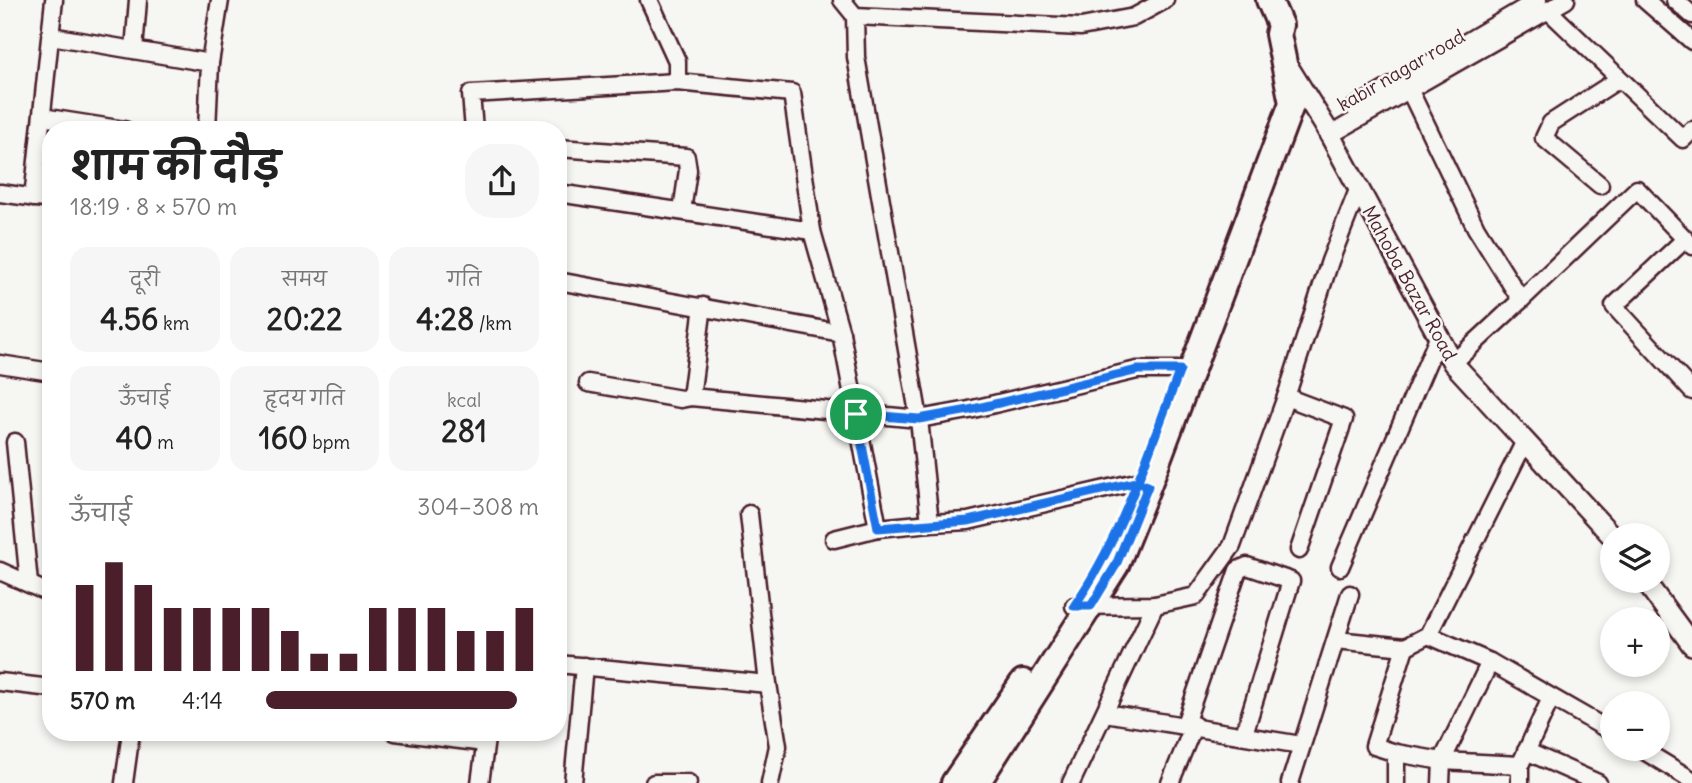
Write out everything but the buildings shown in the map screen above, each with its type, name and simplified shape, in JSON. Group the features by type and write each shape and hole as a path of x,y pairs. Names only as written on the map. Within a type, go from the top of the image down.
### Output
{"main road":[{"name":"Mahoba Bazar Road","path":"1254,0 1269,29 1278,34"},
{"name":"Mahoba Bazar Road","path":"1269,0 1280,25 1278,34 1286,63"},
{"path":"977,783 1083,606 1094,577 1142,484 1292,103 1286,89 1286,63"},
{"path":"1142,484 1276,97 1286,89"},
{"path":"954,783 1083,606"}],"street":[{"path":"43,121 54,0"},
{"path":"134,50 138,0"},
{"path":"207,121 210,63 220,0"},
{"path":"649,0 677,61 677,82"},
{"path":"842,0 855,16 856,57 919,419 930,523"},
{"path":"855,16 1082,27 1134,17 1166,0"},
{"name":"kabir nagar road","path":"1327,130 1409,89 1543,5 1566,0"},
{"path":"1645,0 1690,35"},
{"path":"1675,0 1692,15"},
{"path":"1327,130 1543,5 1683,139 1692,130"},
{"path":"51,36 210,63"},
{"name":"Mahoba Bazar Road","path":"1286,63 1327,130 1452,363 1600,523"},
{"path":"1600,185 1544,138 1551,123 1619,79"},
{"path":"473,121 471,94 677,82 792,93 812,231 841,333 878,528"},
{"path":"1409,89 1476,228 1521,300"},
{"path":"43,117 68,121"},
{"path":"33,198 42,125"},
{"path":"567,149 686,157 688,170 682,211"},
{"path":"1452,363 1637,189 1686,245 1614,306 1692,391"},
{"path":"1083,606 1154,605 1196,596 1232,546 1286,397 1330,261 1358,190"},
{"path":"0,193 42,199"},
{"path":"567,194 812,231"},
{"path":"567,283 841,333"},
{"path":"691,397 703,306"},
{"path":"1340,567 1438,338"},
{"path":"0,365 42,371"},
{"path":"588,383 681,399 691,397 919,419 969,410 1138,370 1180,370"},
{"path":"1286,397 1344,419 1299,550"},
{"path":"15,442 29,583"},
{"path":"1336,640 1405,647 1428,635 1524,443"},
{"path":"834,539 878,528 968,521 1142,484"},
{"path":"749,514 768,684 778,746 770,783"},
{"path":"1170,783 1238,570 1247,566 1291,581 1244,734"},
{"path":"0,571 42,590"},
{"path":"1654,593 1692,645"},
{"path":"1290,783 1350,594"},
{"path":"1070,783 1154,605"},
{"path":"1428,635 1490,662 1600,725"},
{"path":"1405,647 1374,746 1442,761 1523,758 1598,783"},
{"path":"1441,783 1442,761 1490,662"},
{"path":"567,665 768,684"},
{"path":"573,783 584,666"},
{"path":"0,682 42,687"},
{"path":"1520,783 1523,758 1551,698"},
{"path":"1105,713 1301,745"},
{"path":"124,783 130,741"},
{"path":"480,783 485,741"},
{"path":"1395,783 1396,752"},
{"path":"1661,761 1692,780"},
{"path":"654,783 688,783"}],"route":[{"path":"856,414 878,528 968,521 1136,482 1148,486 1116,565 1091,606 1074,606 1094,577 1124,513 1136,482 1180,370 1138,370 969,410 919,419 856,414"}]}
